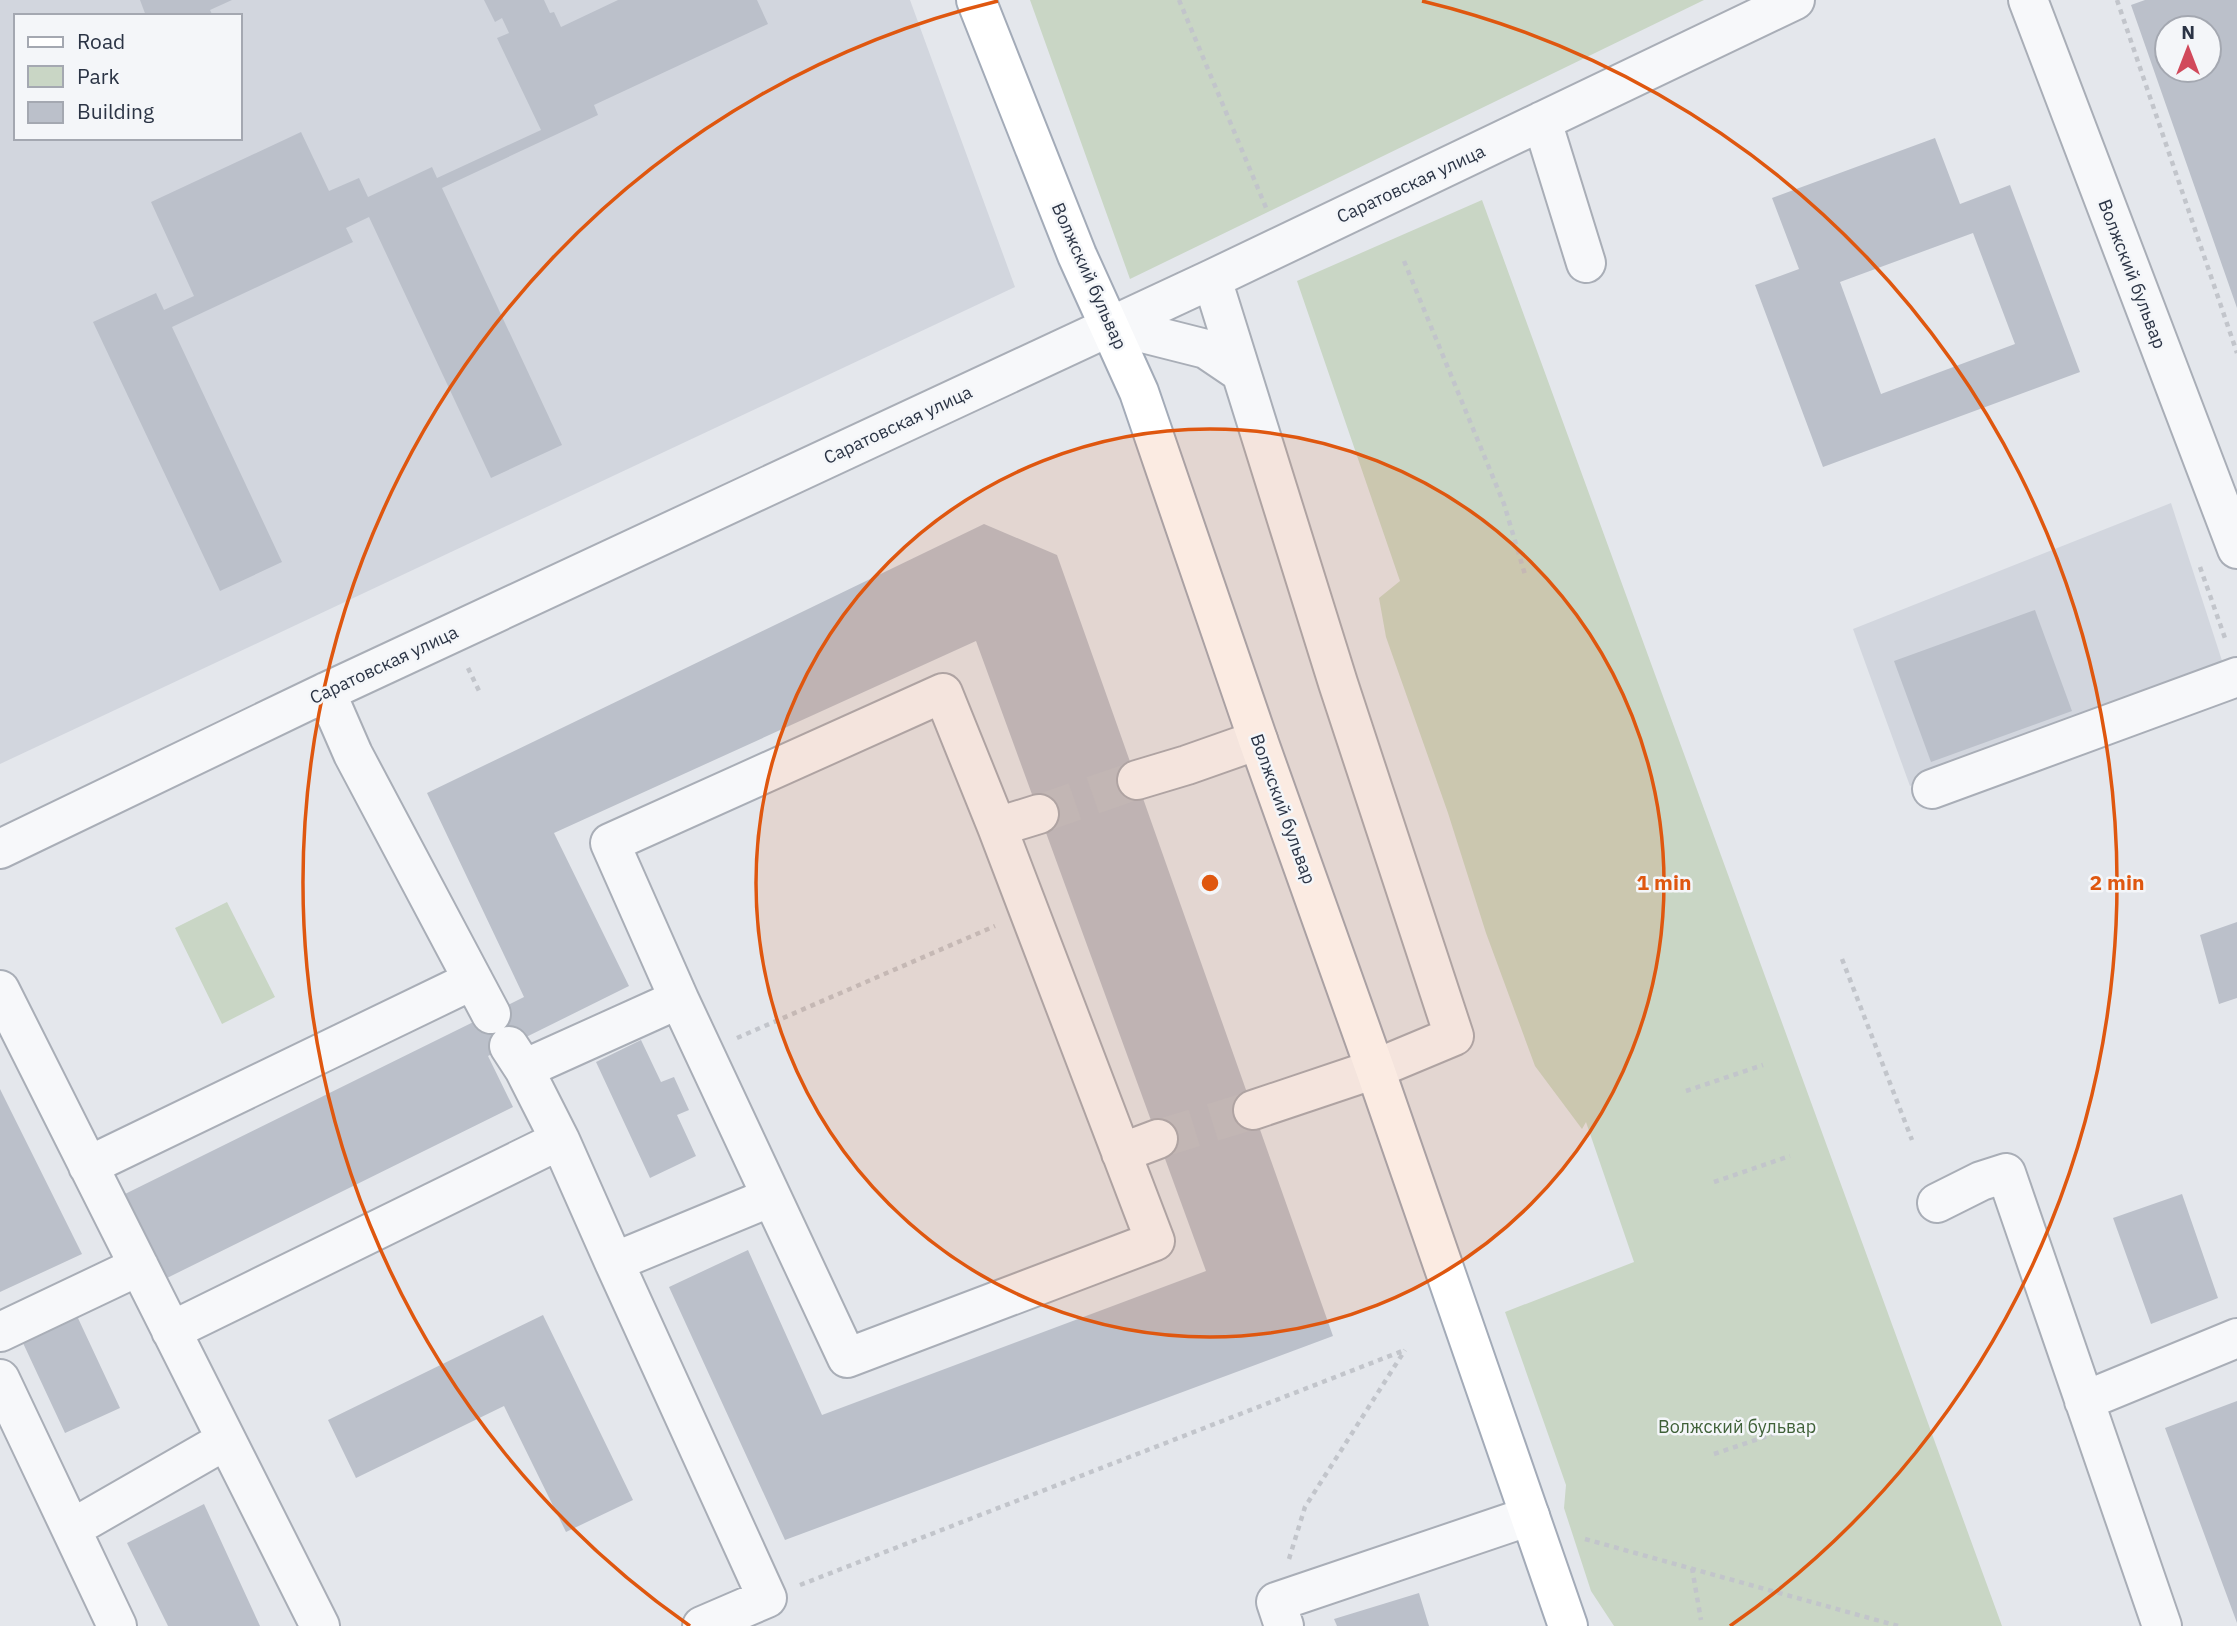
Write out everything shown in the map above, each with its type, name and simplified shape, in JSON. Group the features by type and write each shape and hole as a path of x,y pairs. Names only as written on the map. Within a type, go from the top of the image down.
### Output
{"main road":[{"name":"Волжский бульвар","path":"976,0 1077,255 1111,325 1139,392 1568,1626"}],"street":[{"name":"Саратовская улица","path":"0,849 326,692 1212,279 1795,0"},
{"name":"Волжский бульвар","path":"2028,0 2237,549"},
{"path":"1542,121 1586,263"},
{"path":"1212,279 1342,696 1454,1036 1376,1069 1253,1110"},
{"path":"1111,325 1206,349 1240,372"},
{"path":"1932,789 2237,677"},
{"path":"326,692 353,754 560,1140 767,1598 702,1626"},
{"path":"943,693 996,827 1155,1241 847,1358 679,999 610,843 943,693"},
{"path":"1137,780 1258,740"},
{"path":"996,827 1039,814"},
{"path":"88,1166 472,979"},
{"path":"0,990 320,1626"},
{"path":"508,1043 679,999"},
{"path":"1121,1153 1158,1139"},
{"path":"171,1331 560,1140"},
{"path":"1937,1203 1981,1181 2006,1173 2162,1626"},
{"path":"614,1262 771,1197"},
{"path":"0,1332 139,1266"},
{"path":"2084,1401 2237,1338"},
{"path":"0,1379 117,1626"},
{"path":"71,1529 226,1440"},
{"path":"1277,1618 1531,1516"}],"path":[{"path":"1179,0 1270,217"},
{"path":"2116,0 2237,353"},
{"path":"1404,261 1504,504 1525,578"},
{"path":"704,1052 1029,911"},
{"path":"1842,959 1912,1140"},
{"path":"1686,1091 1763,1065"},
{"path":"1714,1182 1790,1156"},
{"path":"767,1598 1405,1350 1305,1507 1277,1618"},
{"path":"1714,1454 1791,1428"},
{"path":"1585,1539 1898,1626"},
{"path":"1692,1568 1701,1620"}],"shaded area":[{"path":"0,0 910,0 1015,287 0,764"},
{"path":"2171,503 2225,670 1910,786 1853,629"}],"green space":[{"path":"1030,0 1704,0 1130,279"},
{"name":"Волжский бульвар","path":"1482,200 2002,1626 1614,1626 1591,1591 1564,1508 1566,1485 1505,1312 1634,1262 1586,1122 1582,1129 1535,1066 1486,933 1448,813 1386,637 1379,598 1400,581 1297,281"},
{"path":"227,902 275,997 222,1024 175,928"}],"building":[{"path":"140,0 232,0 210,10 212,14 145,14"},
{"path":"484,0 544,0 561,27 618,0 757,0 768,24 594,105 598,115 442,188 562,445 491,478 369,217 346,228 353,242 172,327 282,562 220,591 93,322 156,293 164,310 194,296 151,202 301,132 329,191 359,178 368,197 432,167 437,178 541,130 497,38 509,33 502,18 495,22"},
{"path":"2145,0 2237,0 2237,308 2159,84 2223,84 2223,14 2153,14 2153,68 2131,5"},
{"path":"1935,138 1960,204 2010,185 2080,372 1823,467 1755,285 1799,269 1772,198","holes":["1973,233 2015,344 1881,394 1840,282"]},
{"path":"984,524 1057,555 1333,1336 785,1540 669,1287 748,1250 822,1415 1206,1271 976,641 554,833 629,986 488,1056 513,1107 167,1278 125,1194 524,997 427,793"},
{"path":"2035,610 2072,711 1931,762 1894,661"},
{"path":"2237,922 2237,998 2219,1004 2200,935"},
{"path":"641,1040 661,1082 674,1077 689,1110 677,1115 696,1156 650,1178 596,1062"},
{"path":"0,1089 82,1254 0,1292"},
{"path":"2182,1194 2218,1298 2151,1324 2113,1218"},
{"path":"70,1301 120,1408 65,1433 16,1328"},
{"path":"543,1315 633,1500 566,1532 504,1406 356,1478 328,1420"},
{"path":"2237,1401 2237,1623 2165,1428"},
{"path":"204,1504 260,1626 168,1626 127,1543"},
{"path":"1419,1593 1429,1626 1337,1626 1334,1619"}],"tunnel":[{"path":"1039,814 1137,780"},
{"path":"1158,1139 1253,1110"}]}
